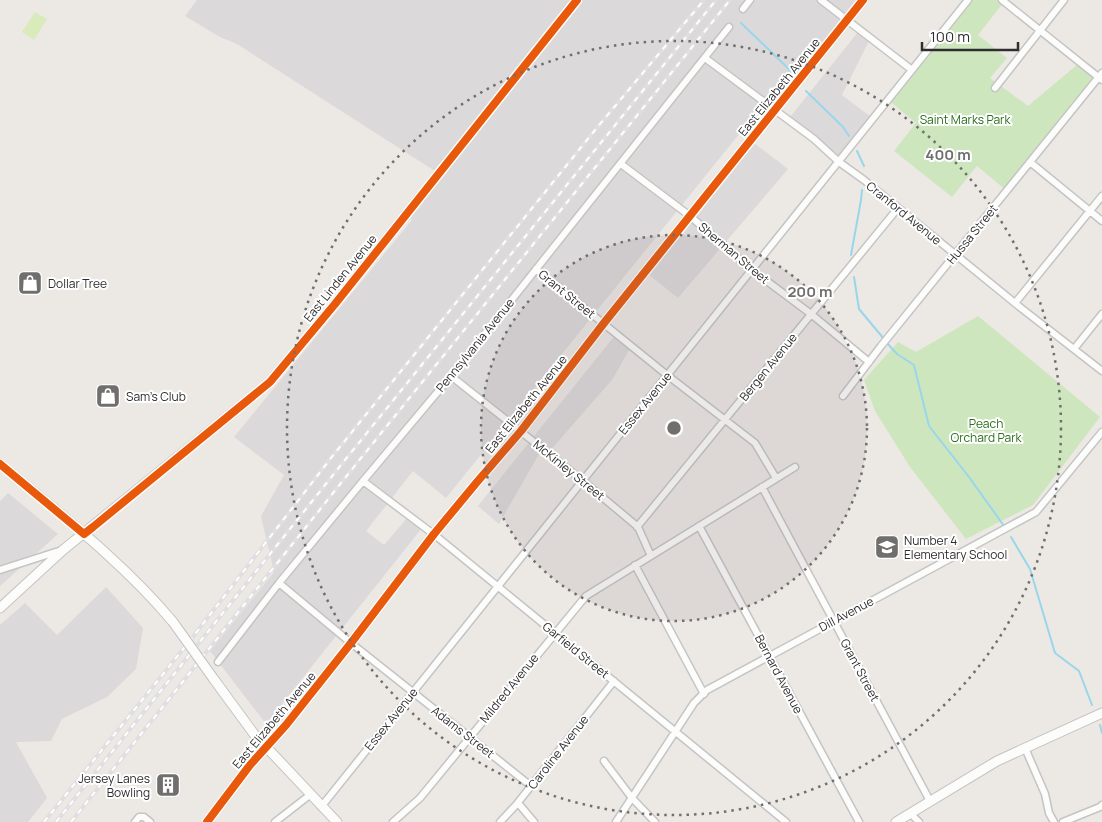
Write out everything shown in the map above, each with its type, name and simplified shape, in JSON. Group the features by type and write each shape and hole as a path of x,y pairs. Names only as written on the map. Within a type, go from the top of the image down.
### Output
{"street":[{"name":"East Linden Avenue","path":"0,608 63,550 270,382 335,304 577,0"},
{"path":"743,9 750,0"},
{"path":"821,0 912,70"},
{"name":"East Elizabeth Avenue","path":"207,822 250,765 267,747 351,643 434,534 521,431 604,323 863,0"},
{"name":"Essex Avenue","path":"322,807 968,0"},
{"path":"1002,0 1101,77"},
{"path":"995,88 1064,0"},
{"name":"Pennsylvania Avenue","path":"218,662 279,583 451,376 729,27"},
{"name":"Cranford Avenue","path":"705,58 814,139 839,162 1102,371"},
{"name":"Hussa Street","path":"843,396 881,346 1101,77"},
{"path":"1030,162 1102,221"},
{"name":"Sherman Street","path":"621,164 690,216 752,270 811,314 870,362"},
{"path":"1015,303 1102,196"},
{"name":"Bergen Avenue","path":"637,527 898,208"},
{"name":"Grant Street","path":"536,269 667,375 755,443 776,478"},
{"path":"1074,349 1102,314"},
{"name":"McKinley Street","path":"451,376 583,481 637,527 651,556"},
{"name":"Dill Avenue","path":"616,822 694,703 707,690 1036,512 1102,432"},
{"path":"0,464 84,534 147,592 173,622 250,729 337,822"},
{"path":"651,556 795,467"},
{"name":"Garfield Street","path":"363,481 434,534 786,822"},
{"name":"Grant Street","path":"762,487 930,800"},
{"name":"Bernard Avenue","path":"699,526 858,822"},
{"path":"0,570 63,550"},
{"name":"Mildred Avenue","path":"393,822 420,798 586,596 651,556"},
{"path":"635,565 704,694"},
{"name":"Adams Street","path":"279,583 413,693 531,786"},
{"name":"Caroline Avenue","path":"500,822 518,803 614,681"},
{"path":"896,822 997,761 1102,713"},
{"path":"1025,748 1045,794 1049,813 1054,822"},
{"path":"604,761 632,798 655,822"},
{"path":"275,822 310,794"},
{"path":"518,803 534,822"},
{"path":"1063,822 1102,805"},
{"path":"910,813 919,822"},
{"path":"135,822 139,817 144,817 150,822"}],"shaded area":[{"path":"197,0 863,0 847,20 752,118 446,498 413,471 366,531 384,545 408,517 422,528 266,724 210,651 274,572 261,516 284,475 234,437 412,220 405,215 438,173 237,44 220,37 185,16"},
{"path":"858,32 869,41 842,95 871,117 838,160 787,121"},
{"path":"754,143 788,169 678,298 649,275"},
{"path":"616,334 631,347 612,380 548,453 542,449 499,524 478,506"},
{"path":"8,493 58,534 0,586 0,501"},
{"path":"106,587 143,628 136,669 107,697 62,719 51,741 16,742 47,798 28,822 0,822 0,625 25,603 57,635"}],"green space":[{"name":"Saint Marks Park","path":"963,0 1002,0 1004,2 978,35 1007,58 990,78 1028,106 1078,64 1097,79 1007,191 977,166 952,197 894,151 916,123 886,98"},
{"path":"35,12 47,19 34,40 22,32"},
{"name":"Peach Orchard Park","path":"978,316 1100,417 1033,505 966,539 910,467 875,411 864,380 898,342 916,352"}],"waterway":[{"path":"741,23 794,74"},
{"path":"806,91 843,127 849,136"},
{"path":"857,151 864,166"},
{"path":"851,255 862,190"},
{"path":"854,277 859,309 884,339"},
{"path":"887,343 897,354 914,365 929,426 1004,526"},
{"path":"1011,537 1030,569 1055,653 1079,671 1092,705"},
{"path":"1100,725 1102,733"}],"railway":[{"path":"44,822 192,638 331,458 595,130 704,0"},
{"path":"56,822 716,0"},
{"path":"71,822 730,0"}],"cycle path":[{"path":"0,464 84,534 93,527 270,382 335,304 577,0"},
{"path":"207,822 250,765 286,725 351,643 434,534 521,431 604,323 863,0"}],"place":[{"name":"Dollar Tree","path":"30,283"},
{"name":"Sam's Club","path":"108,396"},
{"name":"Number 4 Elementary School","path":"887,547"},
{"name":"Jersey Lanes Bowling","path":"168,785"}]}
